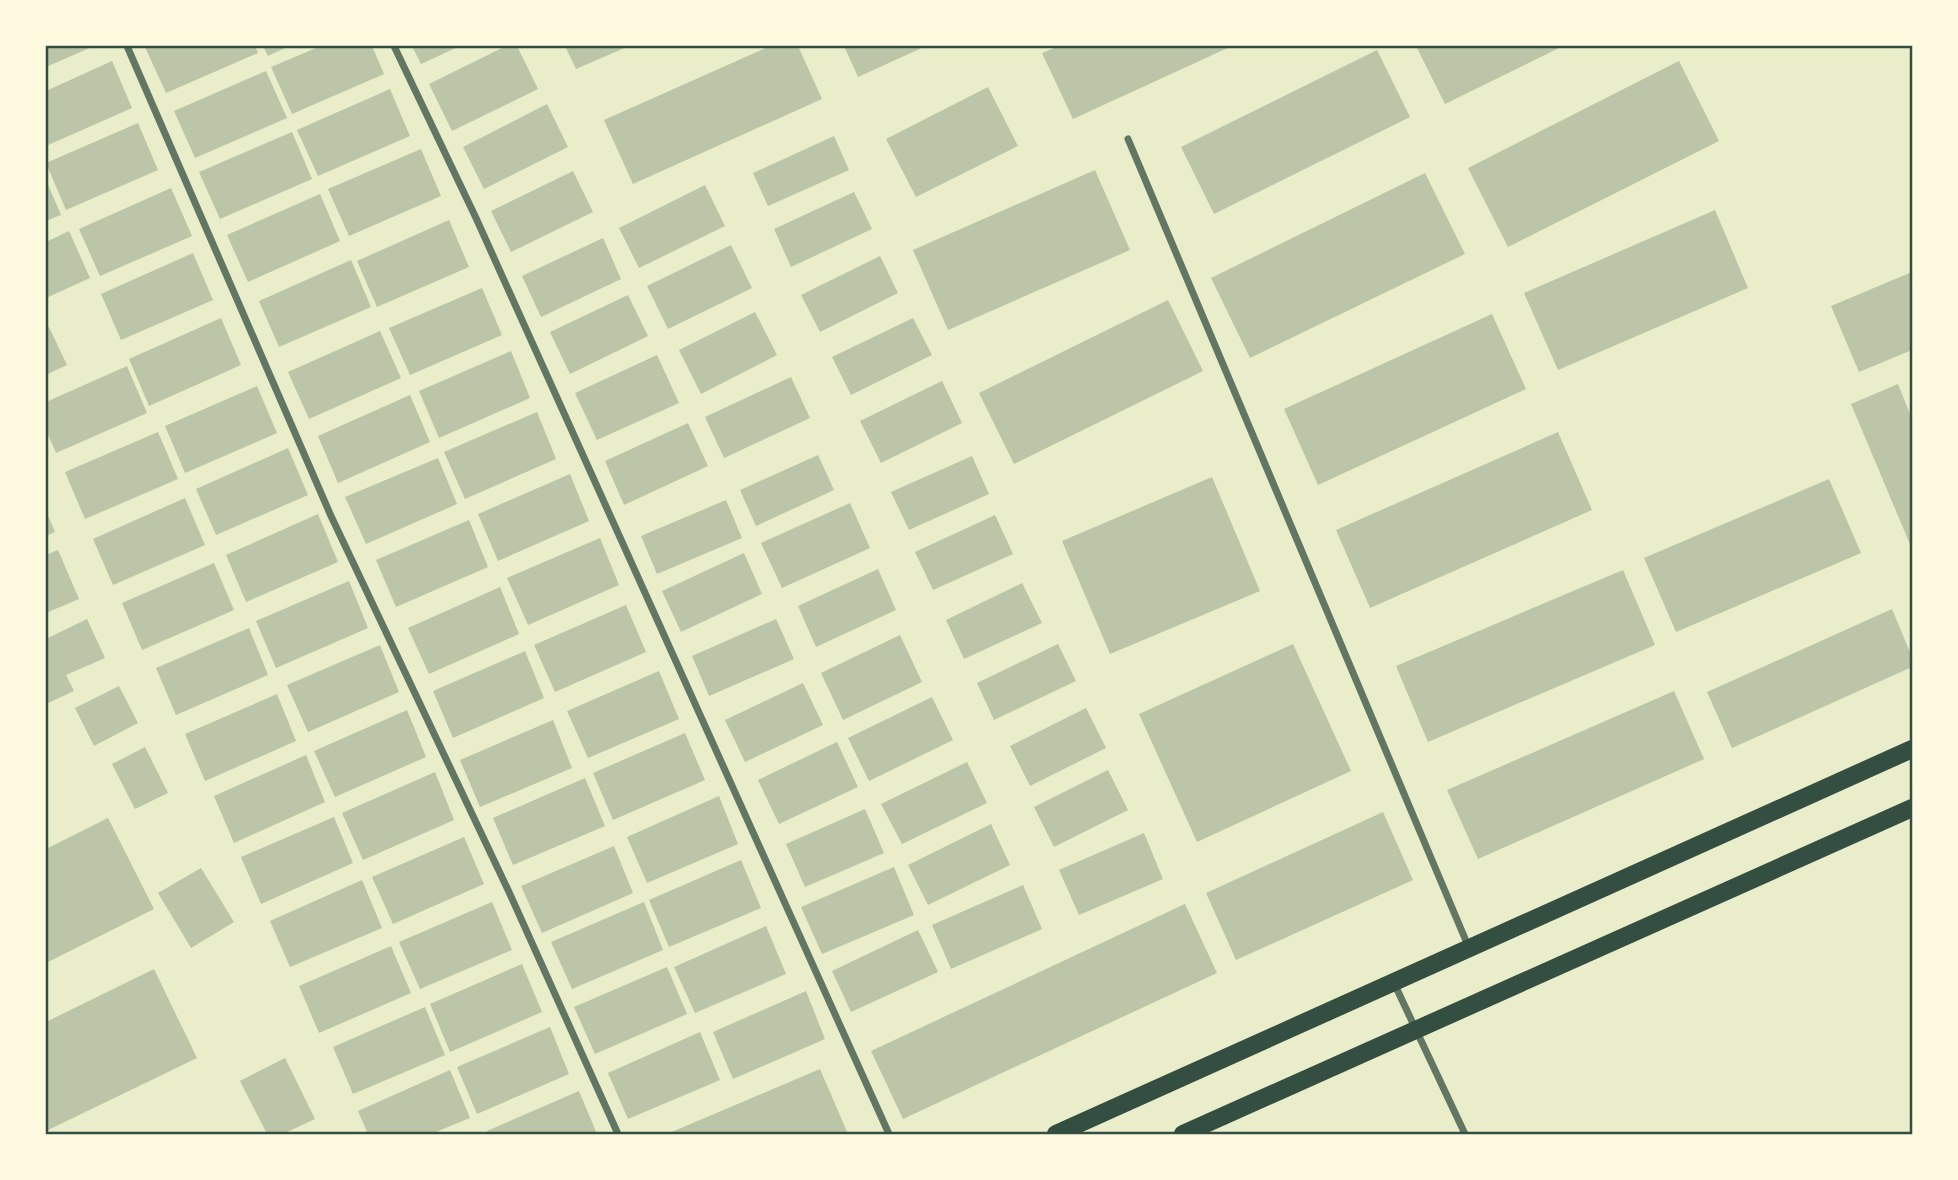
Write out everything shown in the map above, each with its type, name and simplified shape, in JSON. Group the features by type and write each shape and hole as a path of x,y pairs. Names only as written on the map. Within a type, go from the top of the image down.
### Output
{"main road":[{"path":"1056,1135 1913,749"},
{"path":"1183,1135 1913,808"}],"street":[{"path":"127,46 331,516 509,892 618,1135"},
{"path":"394,46 481,230 889,1135"},
{"path":"1128,139 1469,949"},
{"path":"1393,983 1465,1135"}],"building":[{"path":"46,46 94,46 46,67"},
{"path":"255,46 258,53 166,93 145,47"},
{"path":"263,46 290,46 268,56"},
{"path":"321,46 372,46 384,74 292,114 271,67"},
{"path":"412,46 460,46 421,64"},
{"path":"506,46 517,46 538,89 452,131 429,84"},
{"path":"565,46 629,46 576,69"},
{"path":"770,46 798,46 822,99 633,184 604,120"},
{"path":"844,46 926,46 858,77"},
{"path":"1059,46 1232,46 1073,119 1042,53"},
{"path":"1416,46 1563,46 1445,104"},
{"path":"1377,50 1410,117 1214,214 1181,147"},
{"path":"112,61 132,108 46,146 46,91"},
{"path":"1679,61 1719,141 1508,247 1468,168"},
{"path":"266,71 287,118 195,158 174,111"},
{"path":"988,87 1018,146 916,197 886,139"},
{"path":"390,89 410,136 318,176 297,130"},
{"path":"547,104 568,147 484,189 463,147"},
{"path":"138,123 158,170 66,210 46,163"},
{"path":"292,132 312,179 220,219 199,172"},
{"path":"834,136 849,170 768,206 753,173"},
{"path":"421,149 441,196 349,236 328,189"},
{"path":"1095,170 1130,250 948,330 913,250"},
{"path":"573,171 593,212 511,252 491,211"},
{"path":"1425,173 1465,254 1250,358 1211,278"},
{"path":"46,180 61,215 46,221"},
{"path":"705,185 725,226 639,268 619,228"},
{"path":"171,188 192,236 100,276 79,229"},
{"path":"854,192 872,229 791,267 774,229"},
{"path":"320,194 340,241 248,282 227,235"},
{"path":"1715,210 1748,288 1558,370 1524,293"},
{"path":"449,220 469,267 377,307 357,261"},
{"path":"69,231 90,278 46,298 46,242"},
{"path":"603,238 621,279 541,317 522,276"},
{"path":"731,245 752,288 668,329 647,286"},
{"path":"193,253 213,300 121,340 101,294"},
{"path":"880,256 898,293 820,332 801,295"},
{"path":"351,260 371,307 279,347 259,301"},
{"path":"1912,272 1912,350 1859,372 1831,306"},
{"path":"482,288 502,335 410,375 389,328"},
{"path":"628,295 648,336 570,374 550,332"},
{"path":"1168,300 1203,371 1014,464 979,393"},
{"path":"755,312 777,355 701,394 679,350"},
{"path":"1492,314 1526,389 1318,485 1284,409"},
{"path":"221,318 241,365 149,406 129,359"},
{"path":"913,318 932,355 851,395 832,357"},
{"path":"49,327 67,365 46,375 46,328"},
{"path":"380,331 401,378 309,419 288,372"},
{"path":"511,351 530,398 439,438 419,391"},
{"path":"657,355 679,403 597,440 575,393"},
{"path":"127,366 147,413 56,453 46,430 46,402"},
{"path":"791,377 810,418 724,458 705,417"},
{"path":"942,381 962,423 881,463 860,421"},
{"path":"1898,384 1912,419 1912,549 1851,404"},
{"path":"257,386 277,433 185,473 165,426"},
{"path":"410,395 430,442 338,483 318,436"},
{"path":"537,412 556,459 465,499 444,452"},
{"path":"688,423 708,466 624,505 605,461"},
{"path":"158,432 178,479 85,519 65,472"},
{"path":"1558,432 1592,510 1370,608 1336,530"},
{"path":"288,448 308,495 216,535 196,489"},
{"path":"818,455 834,490 756,526 740,490"},
{"path":"972,456 989,494 909,530 891,492"},
{"path":"438,458 457,504 366,544 345,497"},
{"path":"570,474 589,521 498,561 478,514"},
{"path":"1212,477 1260,591 1110,654 1062,541"},
{"path":"1829,479 1861,553 1676,632 1644,558"},
{"path":"185,498 205,545 113,585 93,539"},
{"path":"726,500 742,538 657,574 641,536"},
{"path":"850,503 870,548 782,588 761,543"},
{"path":"46,511 55,532 46,536"},
{"path":"318,514 338,562 246,602 226,555"},
{"path":"995,515 1013,554 933,590 915,552"},
{"path":"469,520 488,567 396,607 376,560"},
{"path":"600,538 619,585 528,625 507,578"},
{"path":"58,550 79,599 46,613 46,555"},
{"path":"744,553 762,594 681,632 662,591"},
{"path":"214,563 234,610 142,650 122,603"},
{"path":"878,569 896,610 816,647 798,606"},
{"path":"1623,570 1655,645 1428,742 1396,666"},
{"path":"349,581 368,628 276,668 256,621"},
{"path":"1022,583 1042,623 964,659 946,620"},
{"path":"500,587 519,634 429,674 408,628"},
{"path":"626,605 646,652 555,692 534,645"},
{"path":"1892,609 1912,657 1912,667 1732,748 1707,692"},
{"path":"87,619 105,658 66,675 74,691 46,704 46,639"},
{"path":"776,619 794,659 709,696 692,656"},
{"path":"249,628 268,675 176,715 156,668"},
{"path":"900,635 922,682 843,720 821,673"},
{"path":"1058,644 1076,681 994,720 977,683"},
{"path":"1293,644 1351,771 1197,842 1139,714"},
{"path":"380,645 399,692 308,732 287,685"},
{"path":"525,651 544,698 453,738 433,691"},
{"path":"659,671 679,719 588,758 567,711"},
{"path":"803,683 823,725 745,762 725,720"},
{"path":"119,686 138,723 94,746 75,708"},
{"path":"1674,691 1704,759 1478,859 1447,790"},
{"path":"277,694 296,741 205,781 185,734"},
{"path":"932,697 953,740 869,781 848,738"},
{"path":"1086,708 1106,748 1030,786 1010,746"},
{"path":"407,710 426,757 335,797 314,751"},
{"path":"553,720 572,768 480,807 460,760"},
{"path":"685,733 705,780 613,820 593,773"},
{"path":"837,742 858,787 779,824 758,780"},
{"path":"145,747 168,793 135,809 112,764"},
{"path":"306,755 325,802 234,843 214,796"},
{"path":"967,762 987,803 902,844 881,804"},
{"path":"1108,770 1128,810 1054,847 1034,807"},
{"path":"435,772 454,820 363,860 342,813"},
{"path":"585,778 605,826 513,865 493,818"},
{"path":"719,796 738,844 647,883 627,837"},
{"path":"865,809 884,853 805,887 786,844"},
{"path":"1383,812 1413,880 1236,960 1206,893"},
{"path":"334,817 353,863 261,904 241,857"},
{"path":"108,818 154,909 46,963 46,849"},
{"path":"991,824 1010,865 928,905 908,865"},
{"path":"1144,833 1163,879 1079,915 1059,870"},
{"path":"464,837 484,884 393,924 372,877"},
{"path":"614,846 633,893 542,933 521,886"},
{"path":"741,860 761,908 669,947 649,900"},
{"path":"894,867 914,915 822,954 801,907"},
{"path":"201,868 234,922 191,948 158,893"},
{"path":"362,880 382,928 290,967 270,921"},
{"path":"1023,885 1042,929 951,969 932,925"},
{"path":"492,902 512,950 420,989 399,942"},
{"path":"644,902 663,950 572,989 551,942"},
{"path":"1185,904 1217,973 903,1119 871,1051"},
{"path":"766,926 786,974 695,1013 674,967"},
{"path":"918,930 938,972 851,1012 832,971"},
{"path":"391,946 411,993 319,1033 299,986"},
{"path":"522,964 542,1012 450,1052 430,1004"},
{"path":"667,967 687,1014 595,1054 574,1007"},
{"path":"154,969 197,1058 46,1131 46,1022"},
{"path":"806,991 825,1039 733,1079 713,1032"},
{"path":"425,1007 445,1055 353,1094 333,1047"},
{"path":"550,1027 569,1074 477,1114 457,1067"},
{"path":"700,1032 720,1080 628,1119 608,1073"},
{"path":"285,1058 315,1119 283,1134 267,1134 240,1081"},
{"path":"820,1069 848,1134 667,1134"},
{"path":"450,1070 470,1118 431,1134 368,1134 358,1111"},
{"path":"579,1091 597,1134 488,1134 487,1131"}]}
